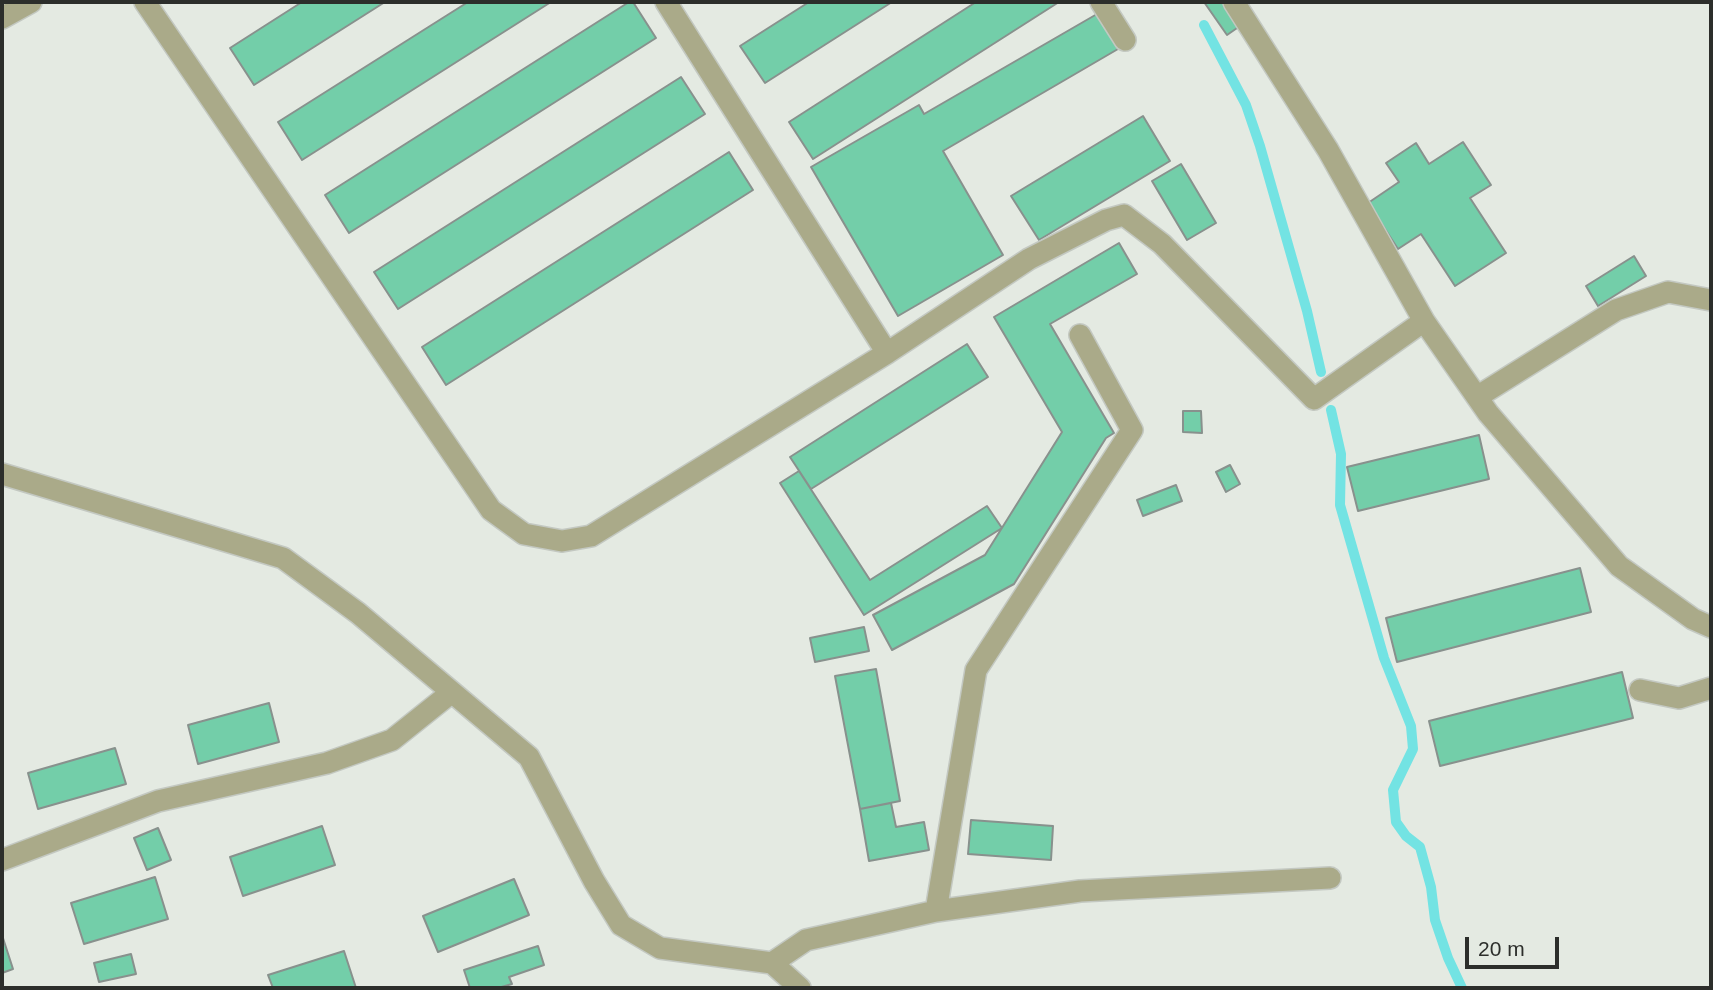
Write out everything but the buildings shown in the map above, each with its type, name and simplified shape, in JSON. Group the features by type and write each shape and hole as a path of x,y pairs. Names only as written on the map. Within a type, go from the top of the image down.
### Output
{"street":[{"path":"2,18 30,2"},
{"path":"145,2 491,510 524,534 562,541 591,537 887,353 1029,259 1106,220 1124,215 1162,244 1314,399 1424,321"},
{"path":"666,2 887,353"},
{"path":"1101,2 1125,40"},
{"path":"1234,2 1328,150 1424,321 1488,414 1619,566 1693,619 1711,627"},
{"path":"1477,397 1616,310 1668,292 1711,300"},
{"path":"936,911 976,670 1132,430 1080,335"},
{"path":"2,474 283,558 358,613 529,757 594,881 621,925 660,948 772,963 800,988"},
{"path":"1640,690 1679,698 1711,688"},
{"path":"2,860 158,801 327,763 392,740 452,692"},
{"path":"772,963 806,940 936,911 1080,891 1331,878"}],"waterway":[{"path":"1204,25 1246,105 1260,146 1307,311 1321,372"},
{"path":"1331,410 1341,454 1340,505 1384,658 1411,726 1413,749 1393,790 1396,822 1406,836 1420,847 1431,887 1435,920 1462,988"}]}
